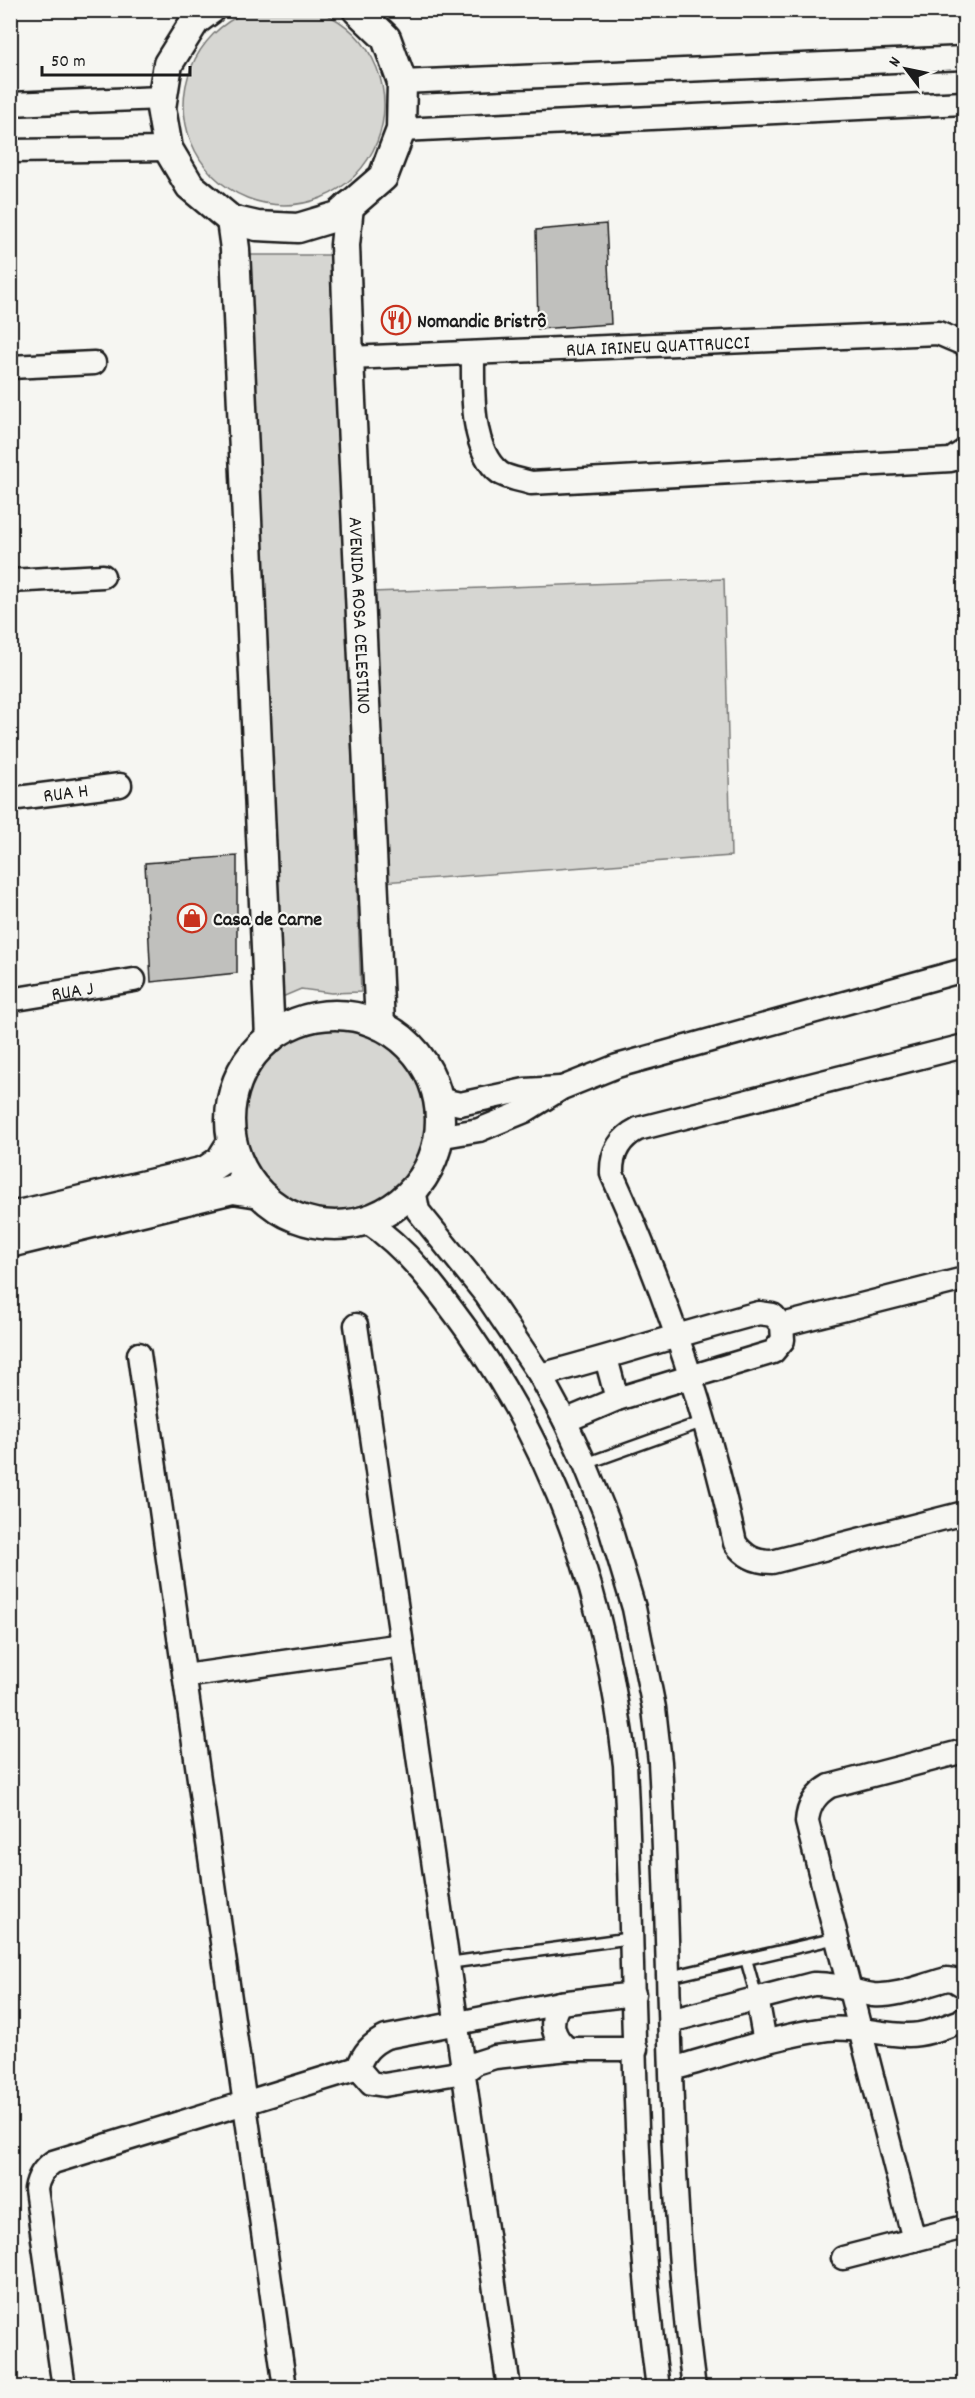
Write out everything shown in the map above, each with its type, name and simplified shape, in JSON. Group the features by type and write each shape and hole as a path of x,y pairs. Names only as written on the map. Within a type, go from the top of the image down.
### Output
{"street":[{"path":"210,10 195,21 168,64 161,108 168,149 190,186 231,220 257,226 298,228 338,216 383,177 402,130 402,82 386,38 357,10"},
{"path":"402,82 964,58"},
{"path":"10,104 162,98"},
{"path":"402,130 964,103"},
{"path":"10,150 168,149"},
{"name":"AVENIDA ROSA CELESTINO","path":"349,206 345,245 349,358 380,1025"},
{"path":"231,220 236,261 270,1038"},
{"name":"RUA IRINEU QUATTRUCCI","path":"349,358 938,333 964,344"},
{"path":"473,354 474,406 481,448 500,473 531,483 951,460 964,451"},
{"path":"10,367 94,363"},
{"path":"10,580 103,576"},
{"name":"RUA H","path":"10,799 120,785"},
{"path":"438,1137 479,1130 525,1111 562,1088 617,1066 964,969"},
{"name":"RUA J","path":"10,1000 134,980"},
{"path":"323,1016 362,1018 380,1025 411,1048 423,1063 438,1099 440,1118 438,1137 425,1174 414,1189 392,1208 366,1221 346,1225 327,1225 290,1216 273,1206 259,1193 247,1178 238,1161 232,1142 231,1103 236,1085 250,1059 270,1038 286,1027 323,1016"},
{"path":"964,1046 639,1130 624,1138 615,1153 612,1174 640,1235 678,1334 705,1420 735,1543 741,1551 756,1561 772,1562 964,1512"},
{"path":"438,1099 460,1104 525,1090 562,1088"},
{"path":"10,1216 205,1171 220,1161 232,1142"},
{"path":"10,1243 233,1189 259,1193"},
{"path":"414,1189 418,1211 486,1295 540,1375 565,1421 607,1518 625,1574 645,1653 658,1740 663,1817 676,2186 682,2276 694,2388"},
{"path":"366,1221 390,1237 425,1275 487,1359 535,1442 574,1531 597,1606 610,1661 625,1765 640,2188 649,2310 658,2388"},
{"path":"782,1325 964,1279"},
{"path":"540,1375 606,1358 678,1334 759,1313 773,1315 782,1325 783,1340 773,1352 617,1399 565,1421"},
{"path":"356,1325 509,2388"},
{"path":"139,1354 285,2388"},
{"path":"606,1358 617,1399"},
{"path":"574,1531 607,1518"},
{"path":"185,1676 402,1645"},
{"path":"914,2240 807,1822 809,1808 813,1801 830,1786 964,1751"},
{"path":"628,1819 663,1817"},
{"path":"670,2021 813,1984 825,1983 881,1995 947,1979 964,1986"},
{"path":"64,2388 36,2189 40,2173 53,2162 358,2068 366,2052 386,2037 560,2003 634,1994"},
{"path":"757,1998 765,2042"},
{"path":"560,2003 555,2010 553,2029 556,2037 568,2049"},
{"path":"672,2069 765,2042 827,2029 860,2029 897,2035 922,2034 964,2018"},
{"path":"358,2068 365,2079 377,2085 464,2072 476,2063 495,2056 568,2049 636,2049"},
{"path":"640,2188 676,2186"},
{"path":"843,2258 964,2227"}],"lane":[{"path":"585,1464 705,1420"},
{"path":"448,1963 632,1938"},
{"path":"669,1977 837,1938"},
{"path":"746,1959 757,1998"}],"shaded area":[{"path":"284,5 313,9 340,22 355,34 367,49 380,76 384,105 380,134 367,161 355,176 340,188 313,201 284,205 255,201 228,188 213,176 201,161 188,134 184,105 188,76 201,49 213,34 228,22 255,9"},
{"path":"250,255 333,255 361,992 331,993 301,989 273,1001"},
{"path":"724,579 731,856 383,882 372,592"},
{"path":"335,1030 369,1037 385,1045 399,1056 410,1070 418,1086 425,1120 418,1154 410,1170 399,1184 385,1195 369,1203 335,1210 301,1203 285,1195 271,1184 260,1170 252,1154 245,1120 252,1086 260,1070 271,1056 285,1045 301,1037"}],"building":[{"path":"606,224 611,324 538,329 536,230"},
{"name":"Casa de Carne","path":"237,856 237,973 151,982 145,863"}],"place":[{"name":"Nomandic Bristrô","path":"396,320"},
{"name":"Casa de Carne","path":"192,918"}]}
